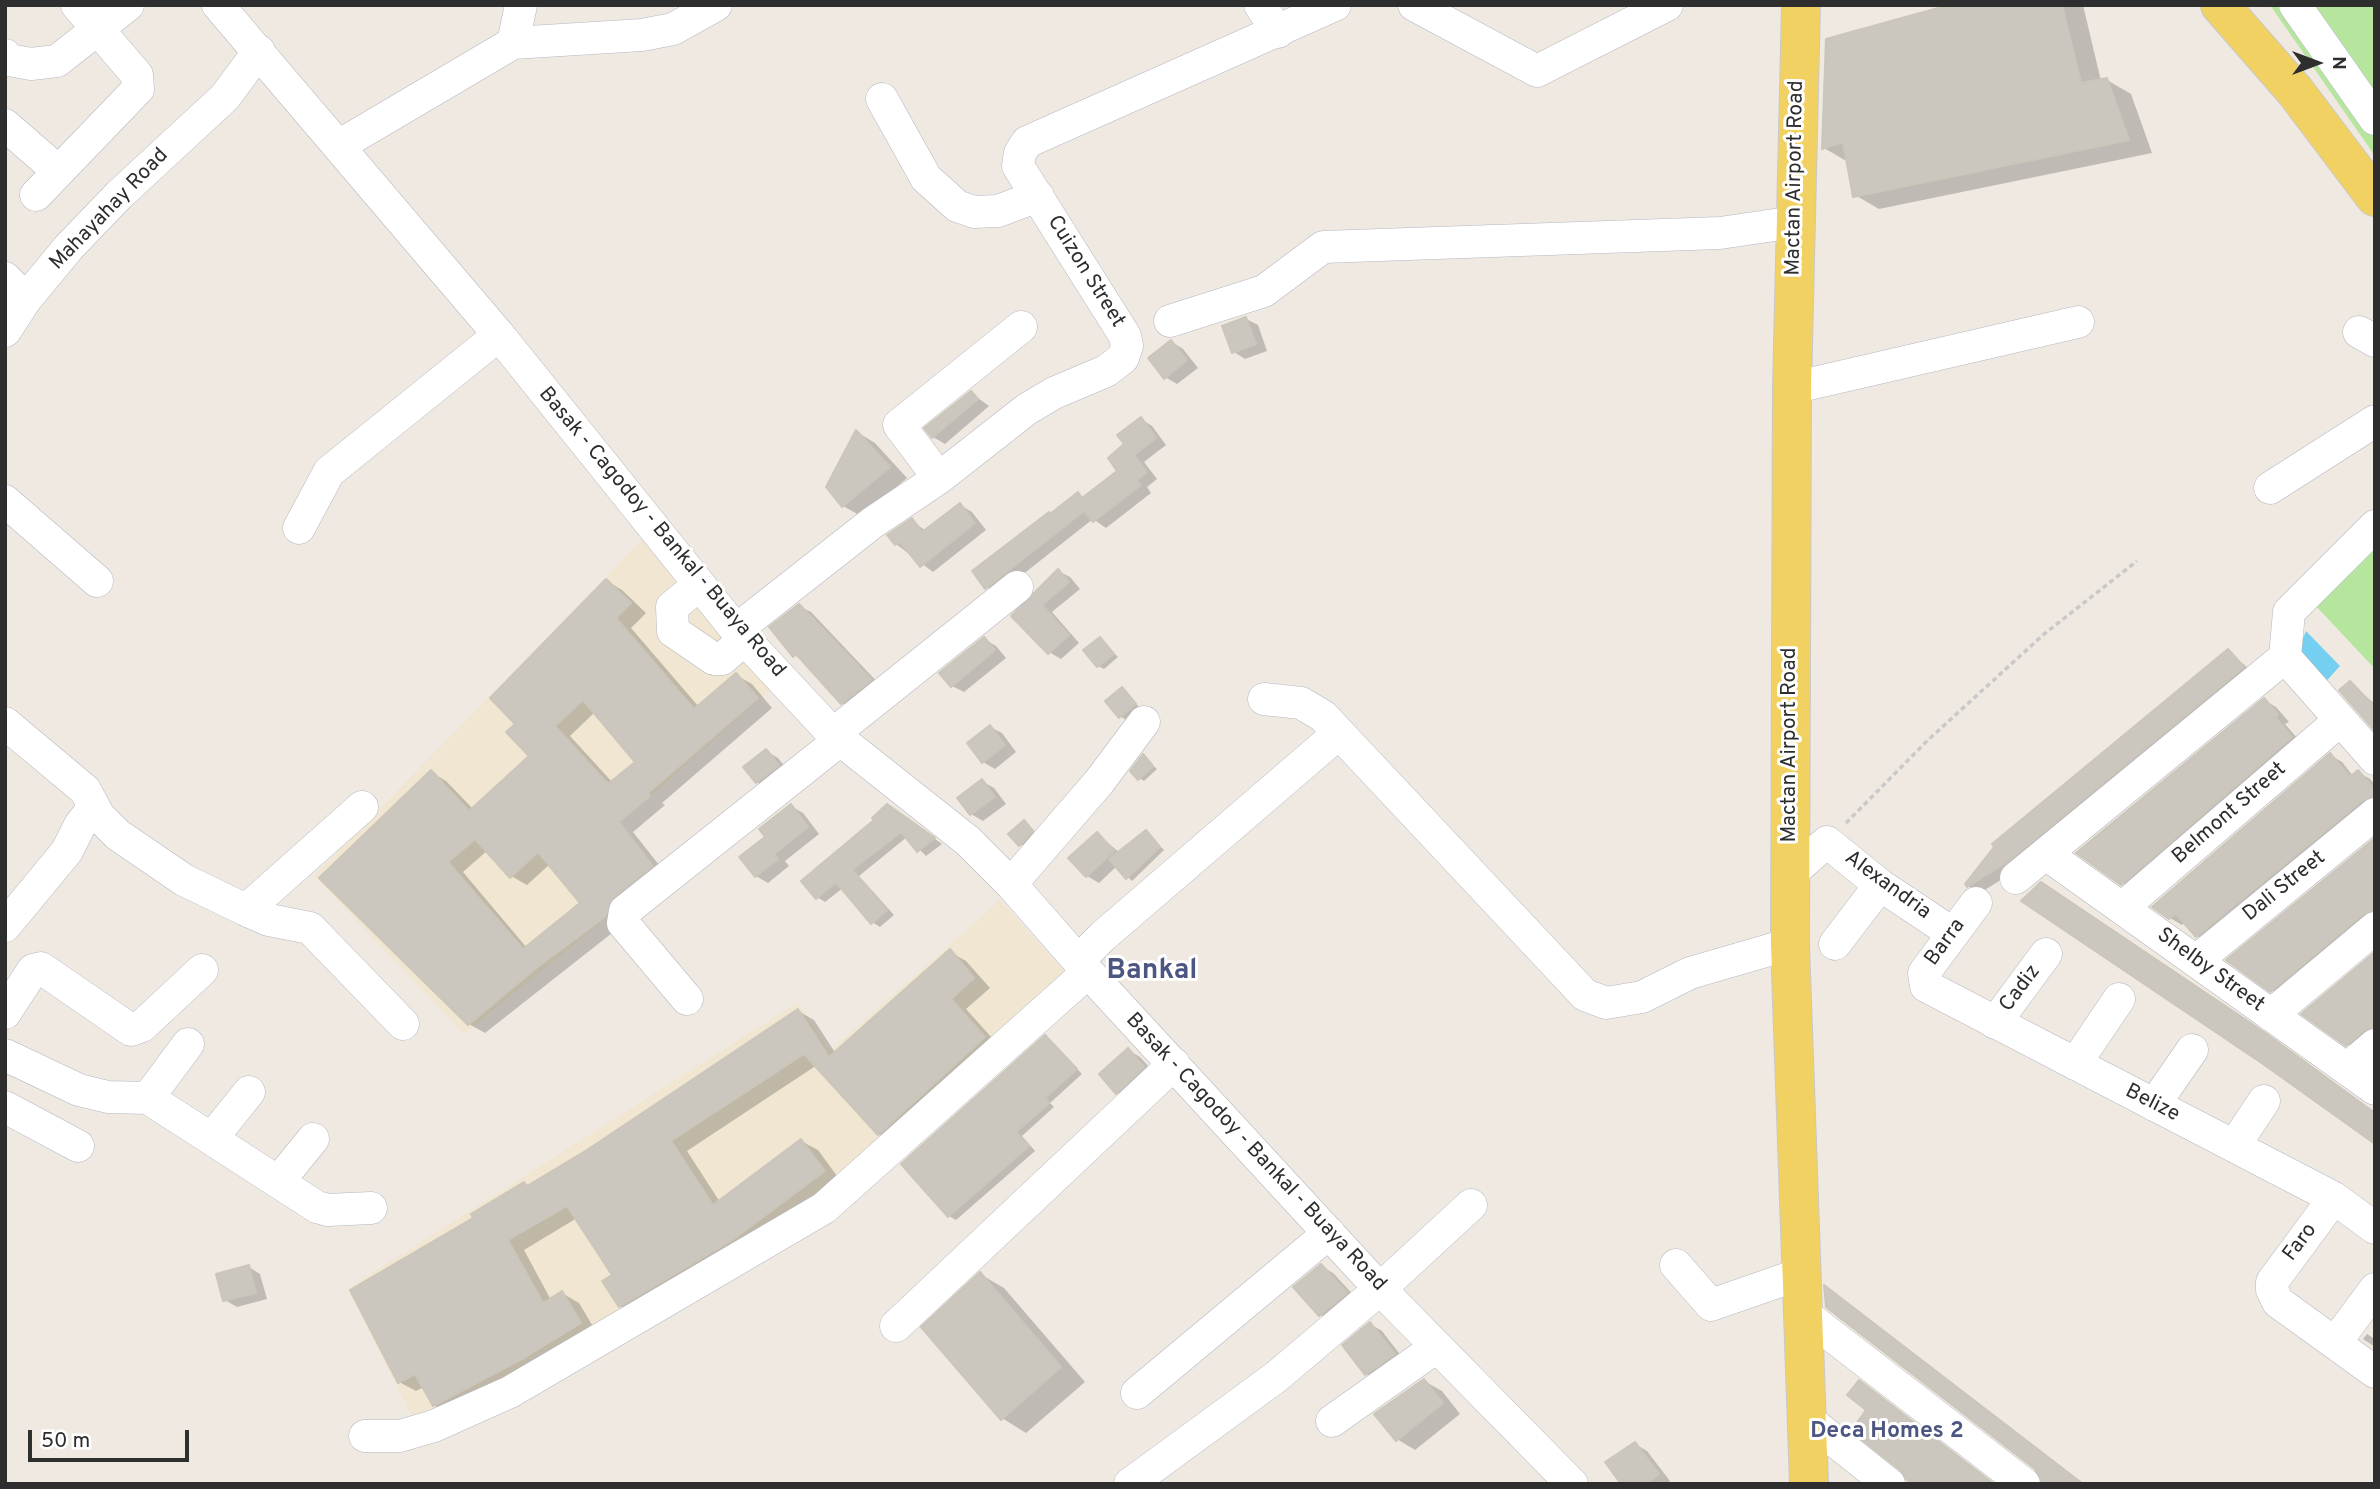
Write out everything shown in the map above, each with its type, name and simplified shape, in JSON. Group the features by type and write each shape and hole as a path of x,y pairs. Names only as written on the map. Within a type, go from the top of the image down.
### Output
{"main road":[{"path":"2220,5 2295,91 2375,197"},
{"name":"Mactan Airport Road","path":"1804,7 1795,222 1792,388 1790,944 1809,1484"}],"street":[{"path":"36,195 138,89 137,75 77,5"},
{"path":"7,62 30,64 57,61 128,5"},
{"name":"Basak - Cagodoy - Bankal - Buaya Road","path":"218,5 340,145 499,335 741,634 836,737 968,841 1011,884 1083,967 1558,1479"},
{"path":"513,43 521,5"},
{"path":"340,145 513,43 642,35 673,29 716,5"},
{"path":"1260,5 1278,32"},
{"name":"Cuizon Street","path":"699,585 672,607 673,631 714,659 722,659 741,634 872,523 939,478 1027,409 1054,393 1106,371 1123,358 1127,346 1125,336 1018,166 1020,153 1027,142 1335,5"},
{"path":"1414,5 1537,71 1667,5"},
{"path":"2295,5 2375,119"},
{"name":"Mahayahay Road","path":"5,331 16,288 225,97 259,51"},
{"name":"Mahayahay Road","path":"225,97 285,82"},
{"path":"882,99 926,178 957,206 974,212 998,211 1038,196"},
{"path":"5,125 58,171"},
{"path":"1170,321 1264,291 1323,247 1720,233 1795,222"},
{"path":"1792,388 2078,322"},
{"path":"939,478 899,425 1021,327"},
{"path":"299,528 329,472 499,335"},
{"path":"2270,488 2375,421"},
{"path":"5,501 97,581"},
{"path":"2375,526 2289,612 2285,657 2339,721 2375,758"},
{"path":"687,999 623,923 625,911 1017,587"},
{"path":"2016,878 2285,657"},
{"path":"1264,698 1301,704 1323,716 1585,995 1606,1003 1643,997 1690,973 1790,944"},
{"name":"Belmont Street","path":"2122,908 2339,721"},
{"path":"1011,884 1103,785 1144,722"},
{"path":"5,723 85,790 94,807 118,835 184,880 246,911 269,920 310,928 403,1024"},
{"path":"365,1436 400,1436 434,1426 510,1392 824,1208 1083,967 1103,936 1339,733"},
{"path":"5,926 67,851 80,825 94,807"},
{"path":"246,911 362,807"},
{"name":"Dali Street","path":"2196,961 2375,814"},
{"name":"Alexandria","path":"1790,874 1827,842 1880,885 1952,933"},
{"name":"Shelby Street","path":"2046,853 2375,1089"},
{"path":"1835,944 1880,885"},
{"name":"Barra","path":"1926,986 1924,973 1976,903"},
{"path":"2271,1015 2375,928"},
{"name":"Cadiz","path":"1995,1023 2046,954"},
{"path":"5,1013 33,970 41,968 131,1030 142,1027 202,970"},
{"name":"Belize","path":"1926,986 2334,1198 2375,1228"},
{"path":"2075,1065 2119,999"},
{"path":"148,1098 188,1044"},
{"path":"2347,1069 2375,1045"},
{"path":"2154,1105 2192,1050"},
{"path":"5,1055 79,1090 108,1097 148,1098 317,1207 328,1210 371,1208"},
{"path":"896,1326 1174,1064"},
{"path":"212,1138 249,1092"},
{"path":"2234,1146 2264,1101"},
{"path":"5,1107 78,1146"},
{"path":"278,1182 313,1139"},
{"name":"Faro","path":"2334,1198 2272,1282 2272,1290 2278,1302 2335,1342"},
{"path":"1130,1484 1276,1377 1380,1289 1471,1205"},
{"path":"1137,1393 1329,1233"},
{"path":"1676,1265 1711,1305 1803,1273"},
{"path":"2375,1289 2335,1342 2375,1372"},
{"path":"1804,1314 2024,1484"},
{"path":"1332,1421 1435,1348"},
{"path":"1807,1419 1888,1484"}],"path":[{"path":"1827,842 1928,740 2043,635 2137,561"}],"shaded area":[{"path":"647,535 773,687 621,823 661,874 464,1034 314,876"},
{"path":"1000,900 1067,974 826,1187 580,1338 417,1426 347,1289 798,1002 830,1051"}],"green space":[{"path":"2270,5 2375,5 2375,156"},
{"path":"2375,549 2375,669 2316,606"}],"water":[{"path":"2306,631 2340,666 2320,688 2301,658 2301,643"}],"building":[{"path":"1949,5 2062,5 2081,83 2107,78 2129,140 1853,197 1843,142 1822,149 1826,39"},
{"path":"1246,317 1256,344 1232,353 1222,326"},
{"path":"1171,340 1187,360 1164,379 1148,358"},
{"path":"971,391 978,399 932,438 924,428"},
{"path":"1141,417 1156,438 1134,455 1147,472 1137,480 1141,485 1093,522 1084,511 985,589 972,571 1078,492 1082,498 1117,471 1108,458 1124,444 1117,435"},
{"path":"856,430 890,467 842,507 826,487"},
{"path":"960,503 975,523 920,567 900,542 895,545 887,535 912,518 922,532"},
{"path":"1058,569 1069,582 1042,605 1069,635 1048,654 1011,616"},
{"path":"606,579 631,603 616,618 694,709 736,673 758,698 648,793 650,796 619,822 653,866 614,897 605,917 535,969 468,1025 319,878 431,770 469,811 529,756 506,732 515,724 490,698","holes":["583,700 635,762 608,784 555,726","475,839 510,878 538,852 580,903 523,949 448,862"]},
{"path":"799,604 872,680 841,704 796,654 793,657 769,627"},
{"path":"984,637 995,650 951,687 939,673"},
{"path":"1100,637 1114,654 1097,667 1083,650"},
{"path":"2228,649 2244,667 2006,863 1967,887 1965,884 1994,847 1992,844"},
{"path":"2350,681 2375,707 2375,731 2339,690"},
{"path":"1122,687 1136,704 1119,718 1105,701"},
{"path":"2264,698 2278,714 2275,717 2292,737 2121,885 2076,853"},
{"path":"990,725 1005,745 982,763 967,743"},
{"path":"766,749 779,765 756,783 743,767"},
{"path":"2330,753 2350,777 2358,770 2375,790 2375,796 2363,800 2196,937 2176,914 2169,919 2152,907"},
{"path":"1143,754 1153,766 1138,780 1130,771"},
{"path":"982,779 995,797 970,815 957,798"},
{"path":"791,804 808,827 774,854 778,859 755,877 739,857 765,837 759,829"},
{"path":"887,804 935,838 917,852 901,832 852,870 887,910 871,924 836,882 816,899 801,881 874,820 872,818"},
{"path":"1024,820 1033,831 1019,846 1008,834"},
{"path":"1146,830 1160,847 1126,879 1109,859"},
{"path":"1097,832 1114,851 1086,877 1068,858"},
{"path":"2375,838 2375,910 2363,914 2270,992 2226,960"},
{"path":"2041,882 2264,1032 2375,1113 2375,1144 2263,1064 2021,901"},
{"path":"950,949 974,978 951,999 985,1037 878,1135 804,1054 671,1141 713,1205 801,1139 825,1171 731,1241 619,1307 602,1281 612,1275 567,1206 508,1240 543,1303 562,1291 581,1323 524,1358 433,1406 415,1374 398,1383 350,1290 473,1218 471,1214 524,1182 527,1186 587,1150 798,1009 829,1057"},
{"path":"2375,952 2375,1027 2363,1031 2346,1046 2301,1014"},
{"path":"1045,1035 1077,1069 1045,1098 1049,1103 1016,1132 1029,1146 948,1217 901,1164"},
{"path":"1128,1048 1144,1067 1116,1094 1099,1074"},
{"path":"1321,1264 1347,1293 1319,1316 1293,1287"},
{"path":"249,1265 256,1293 223,1301 216,1274"},
{"path":"980,1272 1061,1367 1001,1420 921,1327"},
{"path":"1824,1285 2083,1484 2042,1484 2035,1469 1826,1307"},
{"path":"1370,1322 1395,1354 1365,1375 1342,1345"},
{"path":"1424,1379 1443,1403 1396,1441 1374,1414"},
{"path":"1859,1380 1994,1484 1912,1484 1900,1470 1851,1431 1866,1410 1847,1395"},
{"path":"1635,1442 1659,1474 1646,1484 1621,1484 1605,1462"}],"district":[{"name":"Bankal","path":"1152,972"},
{"name":"Deca Homes 2","path":"1887,1432"}]}
